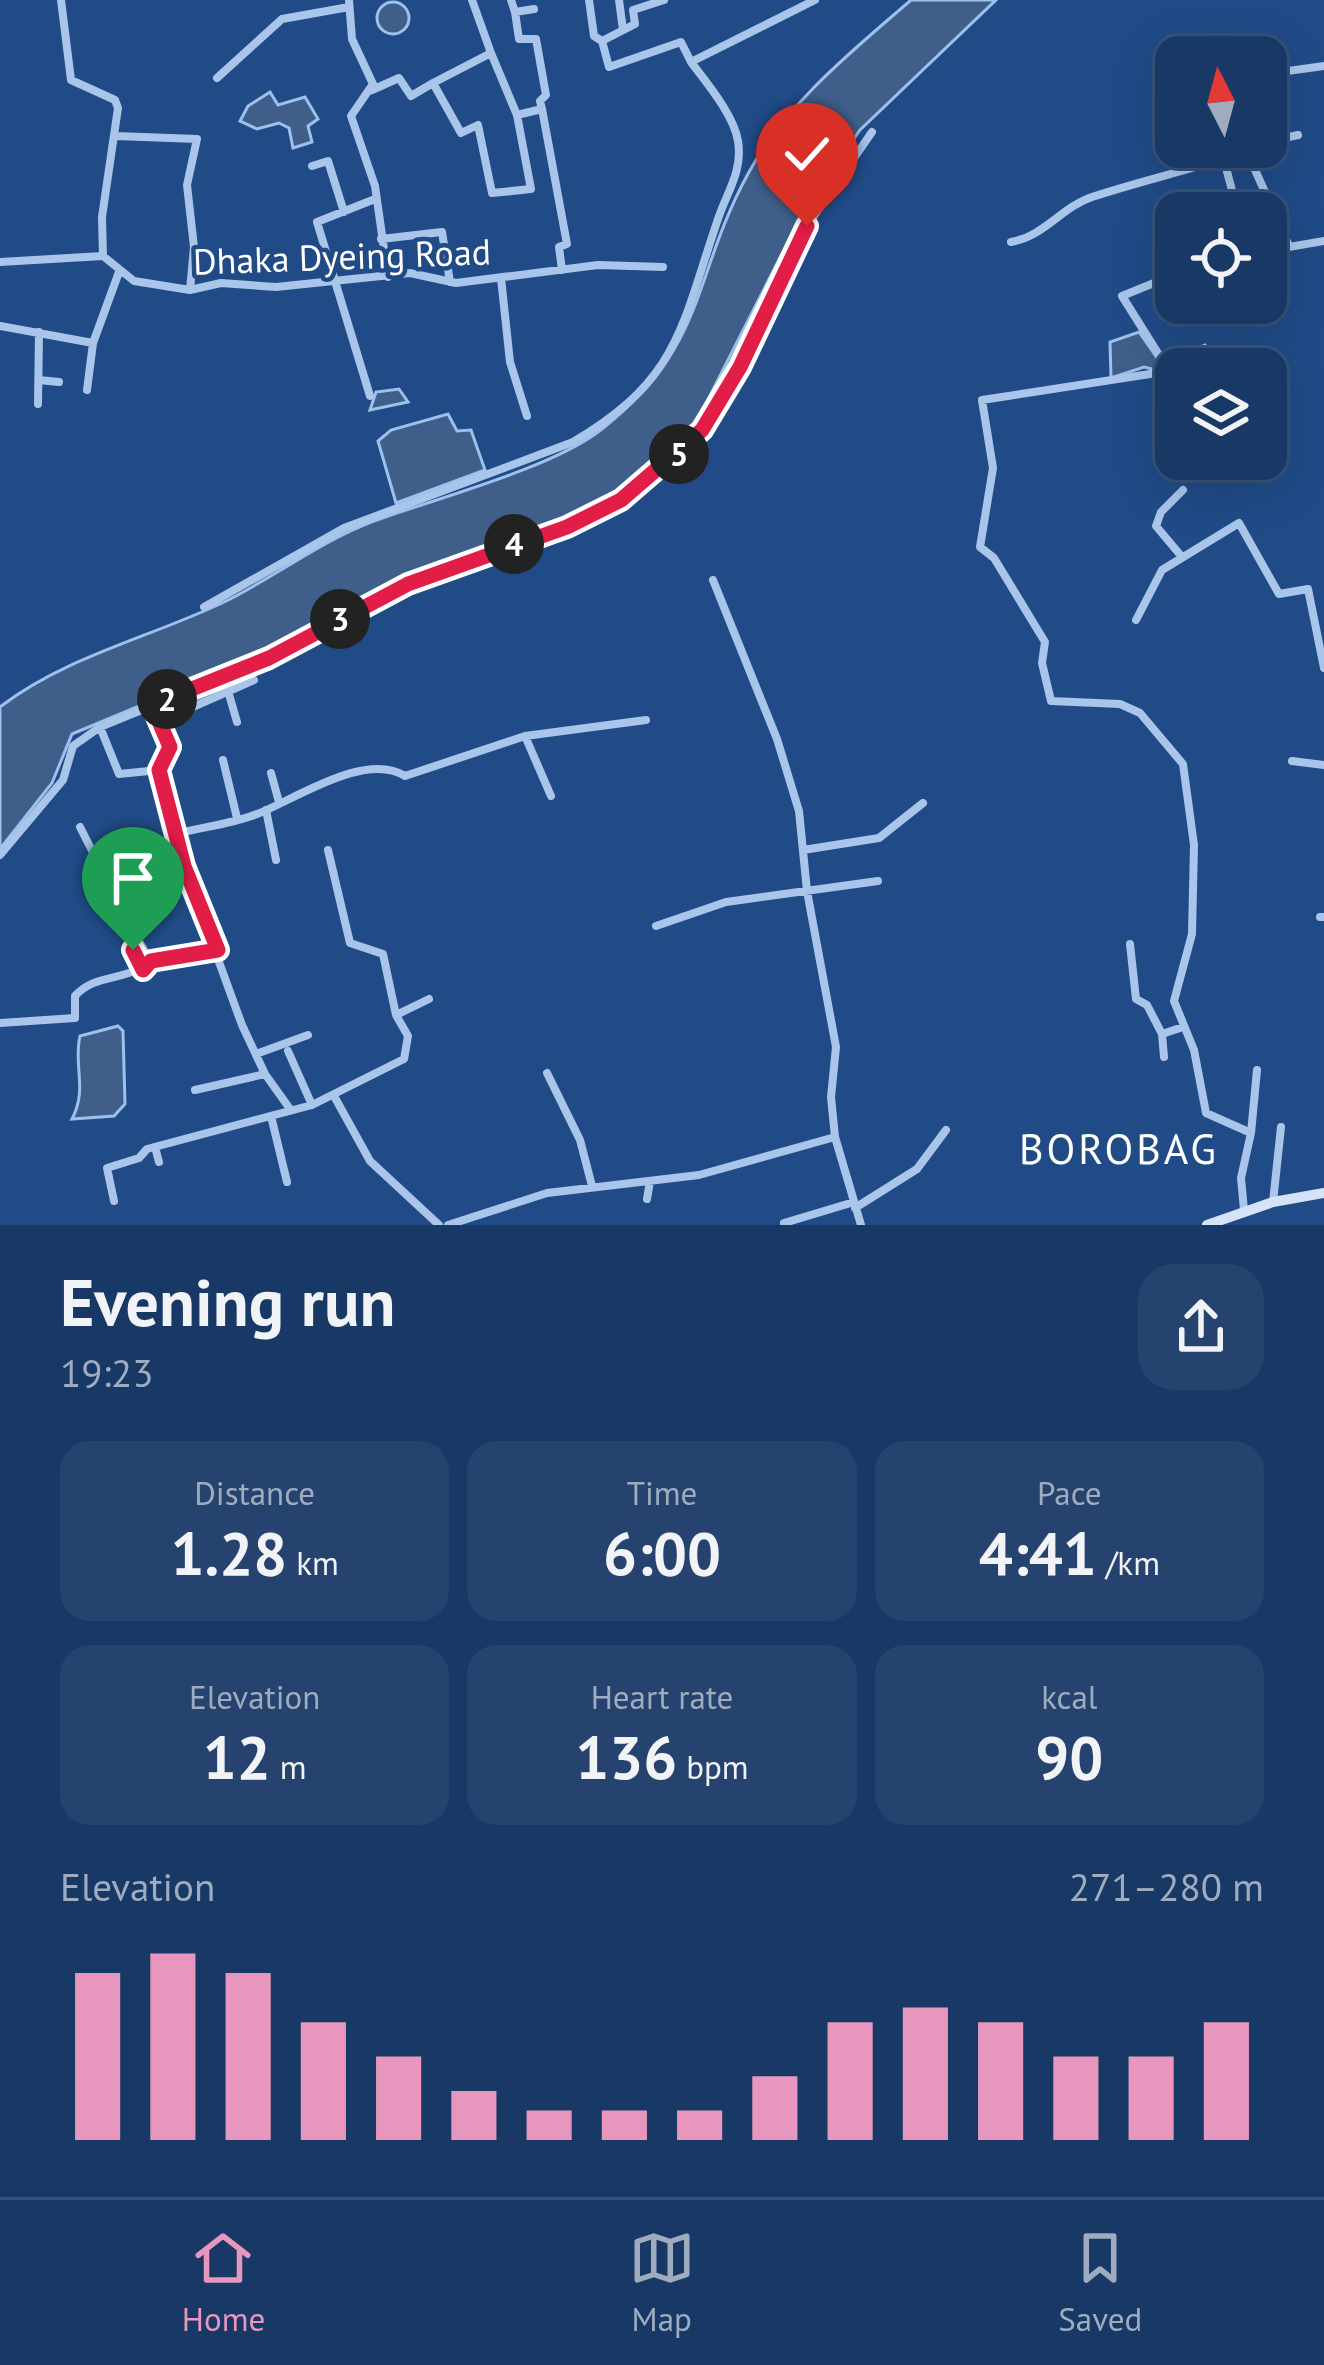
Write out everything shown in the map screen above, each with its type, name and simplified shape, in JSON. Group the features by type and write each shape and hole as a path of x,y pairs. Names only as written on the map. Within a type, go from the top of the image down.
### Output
{"main road":[{"path":"1207,1225 1248,1209 1324,1193"}],"street":[{"path":"0,262 103,256 102,217 116,136 115,100 70,80 62,0"},
{"path":"433,83 461,133 478,124 492,193 531,190 517,115 472,0"},
{"path":"511,0 519,39 536,39 547,95 540,101 567,244 559,247 562,270"},
{"path":"204,607 344,528 573,442 605,423 675,349 721,212 736,185 739,140 681,42 609,67 602,40 594,36 589,0"},
{"path":"619,0 623,30"},
{"path":"602,40 635,24 633,10 664,0"},
{"path":"691,62 815,0"},
{"path":"218,78 282,20 349,3 352,39 372,90"},
{"path":"515,12 534,9"},
{"path":"388,277 375,199 351,116 372,90 399,78 411,96 491,53"},
{"path":"1287,71 1324,66"},
{"path":"517,115 542,109"},
{"path":"0,855 63,780 73,746 100,727 269,658 408,584 567,527 621,500 669,464 702,430 740,367 807,226 872,132"},
{"path":"1287,137 1298,135"},
{"path":"116,136 196,139 187,185 194,232 190,290"},
{"path":"311,166 328,161 344,212"},
{"path":"1011,242 1043,229 1091,197 1198,168"},
{"path":"1254,168 1289,246 1324,241"},
{"path":"370,396 362,356 331,278 316,222 375,199"},
{"path":"381,238 442,232 450,282"},
{"name":"Dhaka Dyeing Road","path":"103,256 134,281 190,290 410,273 450,282 639,262 663,267"},
{"path":"87,390 93,343 119,272"},
{"path":"501,278 510,362 527,416"},
{"path":"1155,283 1122,296 1166,366 1163,372 982,400 993,467 980,547 994,558 1045,642 1042,663 1051,701 1120,704 1140,713 1183,764 1194,844 1192,934 1174,1000 1194,1050 1205,1114 1251,1133"},
{"path":"0,326 93,343"},
{"path":"38,404 39,332"},
{"path":"39,380 59,382"},
{"path":"1182,557 1156,526 1161,512 1183,490"},
{"path":"1136,620 1162,570 1239,524 1279,594 1308,589 1324,668"},
{"path":"713,580 789,773 836,1047 831,1097 835,1137 861,1225"},
{"path":"161,721 254,680"},
{"path":"228,691 237,722"},
{"path":"152,705 170,747 159,770 175,834 256,1054 290,1109"},
{"path":"175,834 237,818 362,770 392,767 405,776 525,736 646,720"},
{"path":"100,727 119,774 159,770"},
{"path":"525,736 550,796"},
{"path":"223,760 237,818"},
{"path":"1292,760 1324,765"},
{"path":"271,773 279,802"},
{"path":"803,850 879,838 923,802"},
{"path":"266,808 275,860"},
{"path":"80,827 151,961"},
{"path":"114,1201 106,1169 155,1148 312,1105 404,1059 408,1036 396,1015 381,951 350,943 328,850"},
{"path":"656,926 726,902 878,881"},
{"path":"135,935 129,940 143,970"},
{"path":"1130,944 1136,999 1147,1005 1162,1034 1164,1057"},
{"path":"0,1022 75,1018 75,996 88,982 143,970 151,961 218,950"},
{"path":"396,1015 429,999"},
{"path":"1162,1034 1183,1027"},
{"path":"256,1054 308,1035"},
{"path":"288,1051 312,1105"},
{"path":"1255,1222 1241,1184 1257,1070"},
{"path":"547,1073 580,1140 592,1186"},
{"path":"195,1090 266,1074"},
{"path":"334,1096 370,1161 439,1225"},
{"path":"272,1116 287,1181"},
{"path":"1274,1202 1281,1127"},
{"path":"784,1223 854,1204 917,1169 946,1130"},
{"path":"448,1225 489,1215 492,1207 592,1186 750,1163 835,1137"},
{"path":"155,1148 159,1162"},
{"path":"646,1199 650,1181"}],"water":[{"path":"911,0 996,0 860,130 801,216 690,435 645,476 561,523 403,584 271,651 72,734 52,783 0,849 0,707 79,661 222,603 354,529 555,457 602,429 637,398 680,338 730,210 765,147 822,79"},
{"path":"393,2 404,7 409,18 404,29 393,34 382,29 377,18 382,7"},
{"path":"270,92 278,105 305,97 318,119 308,126 312,142 293,148 289,128 279,123 257,129 240,121 248,106"},
{"path":"1139,332 1155,355 1155,370 1144,367 1111,378 1110,342"},
{"path":"399,389 408,402 370,410 376,392"},
{"path":"448,414 457,431 471,430 485,470 396,503 378,441 391,430"},
{"path":"118,1026 123,1031 125,1104 114,1116 72,1119 80,1087 80,1036"}],"district":[{"name":"BOROBAG","path":"1119,1148"}],"route":[{"path":"133,950 143,970 151,961 218,950 184,866 159,770 170,747 152,705 269,658 408,584 567,527 621,500 669,464 702,430 740,367 807,226"}]}
